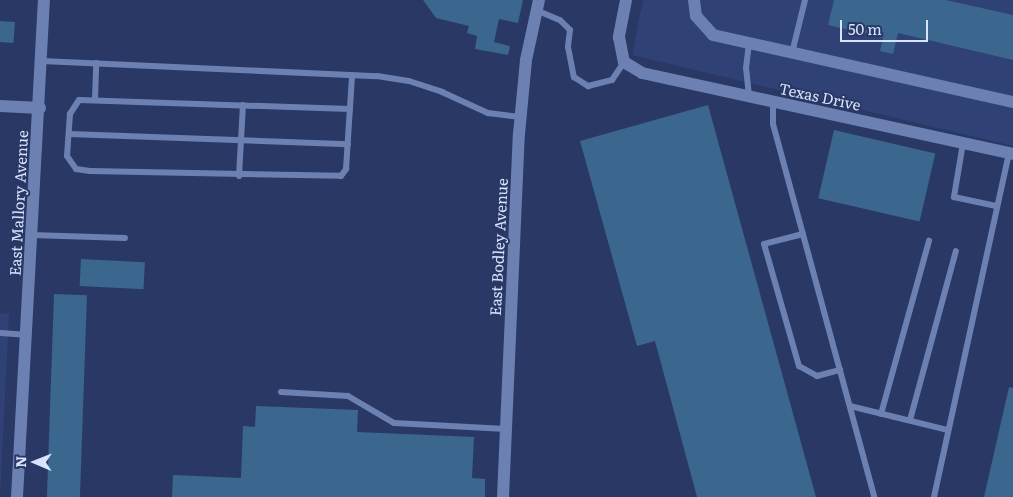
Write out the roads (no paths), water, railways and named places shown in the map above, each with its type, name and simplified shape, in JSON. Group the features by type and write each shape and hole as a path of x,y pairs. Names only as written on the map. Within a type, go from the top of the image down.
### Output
{"street":[{"name":"East Mallory Avenue","path":"17,497 40,108 44,0"},
{"path":"624,62 619,37 626,0"},
{"path":"694,0 696,16 713,35 1013,102"},
{"name":"East Bodley Avenue","path":"503,497 520,117 526,60 538,5"},
{"name":"Texas Drive","path":"624,62 642,73 1011,153"},
{"path":"0,106 40,108"}],"lane":[{"path":"792,53 805,0"},
{"path":"538,5 560,20 570,30 568,46 574,78 588,86 612,80 624,62"},
{"path":"749,43 746,68 749,97"},
{"path":"42,61 352,75 408,81 488,113 520,117"},
{"path":"95,99 96,63"},
{"path":"350,109 95,99 79,100 74,105 67,156 76,169 240,176 341,176 346,169 348,144 352,75"},
{"path":"773,102 773,124 874,497"},
{"path":"240,176 243,105"},
{"path":"69,134 348,144"},
{"path":"963,143 954,197 996,206"},
{"path":"934,497 996,206 1011,153"},
{"path":"803,234 764,244 799,366 817,376 840,370"},
{"path":"32,235 125,238"},
{"path":"881,414 929,241"},
{"path":"910,420 956,251"},
{"path":"0,333 26,336"},
{"path":"281,392 348,396 394,423 506,429"},
{"path":"850,406 948,430"}]}
